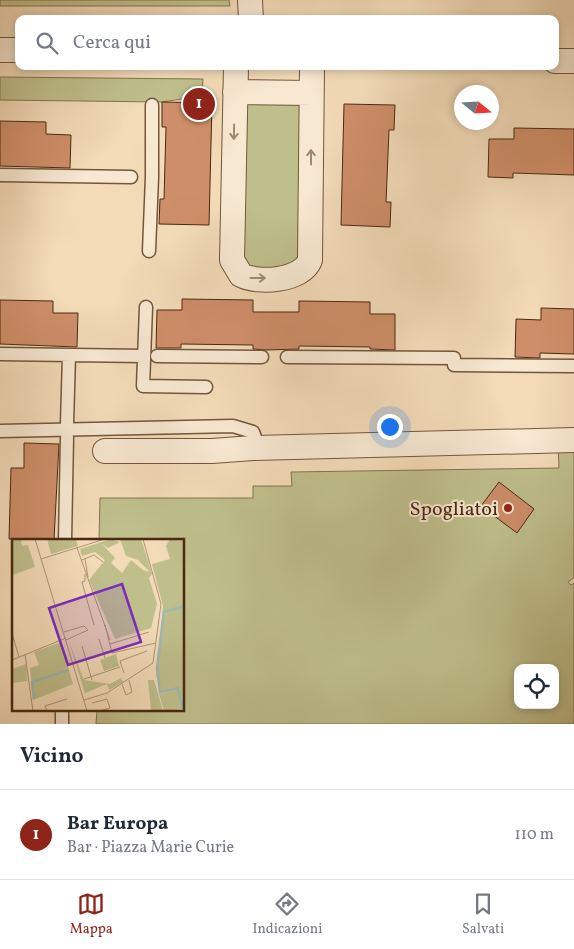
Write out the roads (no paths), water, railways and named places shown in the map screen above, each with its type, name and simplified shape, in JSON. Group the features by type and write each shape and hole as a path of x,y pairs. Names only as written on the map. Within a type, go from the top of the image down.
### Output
{"street":[{"path":"250,0 251,15"},
{"path":"0,50 15,50"},
{"path":"559,61 574,61"},
{"path":"236,70 232,260 241,274 257,279 296,275 305,269 310,260 312,70"},
{"path":"235,92 312,93"},
{"path":"105,451 212,451 259,448 574,440"}],"lane":[{"path":"149,251 152,105"},
{"path":"0,175 131,177"},
{"path":"146,307 143,386 206,387"},
{"path":"0,354 144,356"},
{"path":"65,539 68,355"},
{"path":"157,356 262,356"},
{"path":"287,357 454,358 454,365 574,366"},
{"path":"0,431 233,426 254,432 259,448"}],"place":[{"name":"Bar Europa","path":"199,104"},
{"name":"Spogliatoi","path":"508,508"}]}
